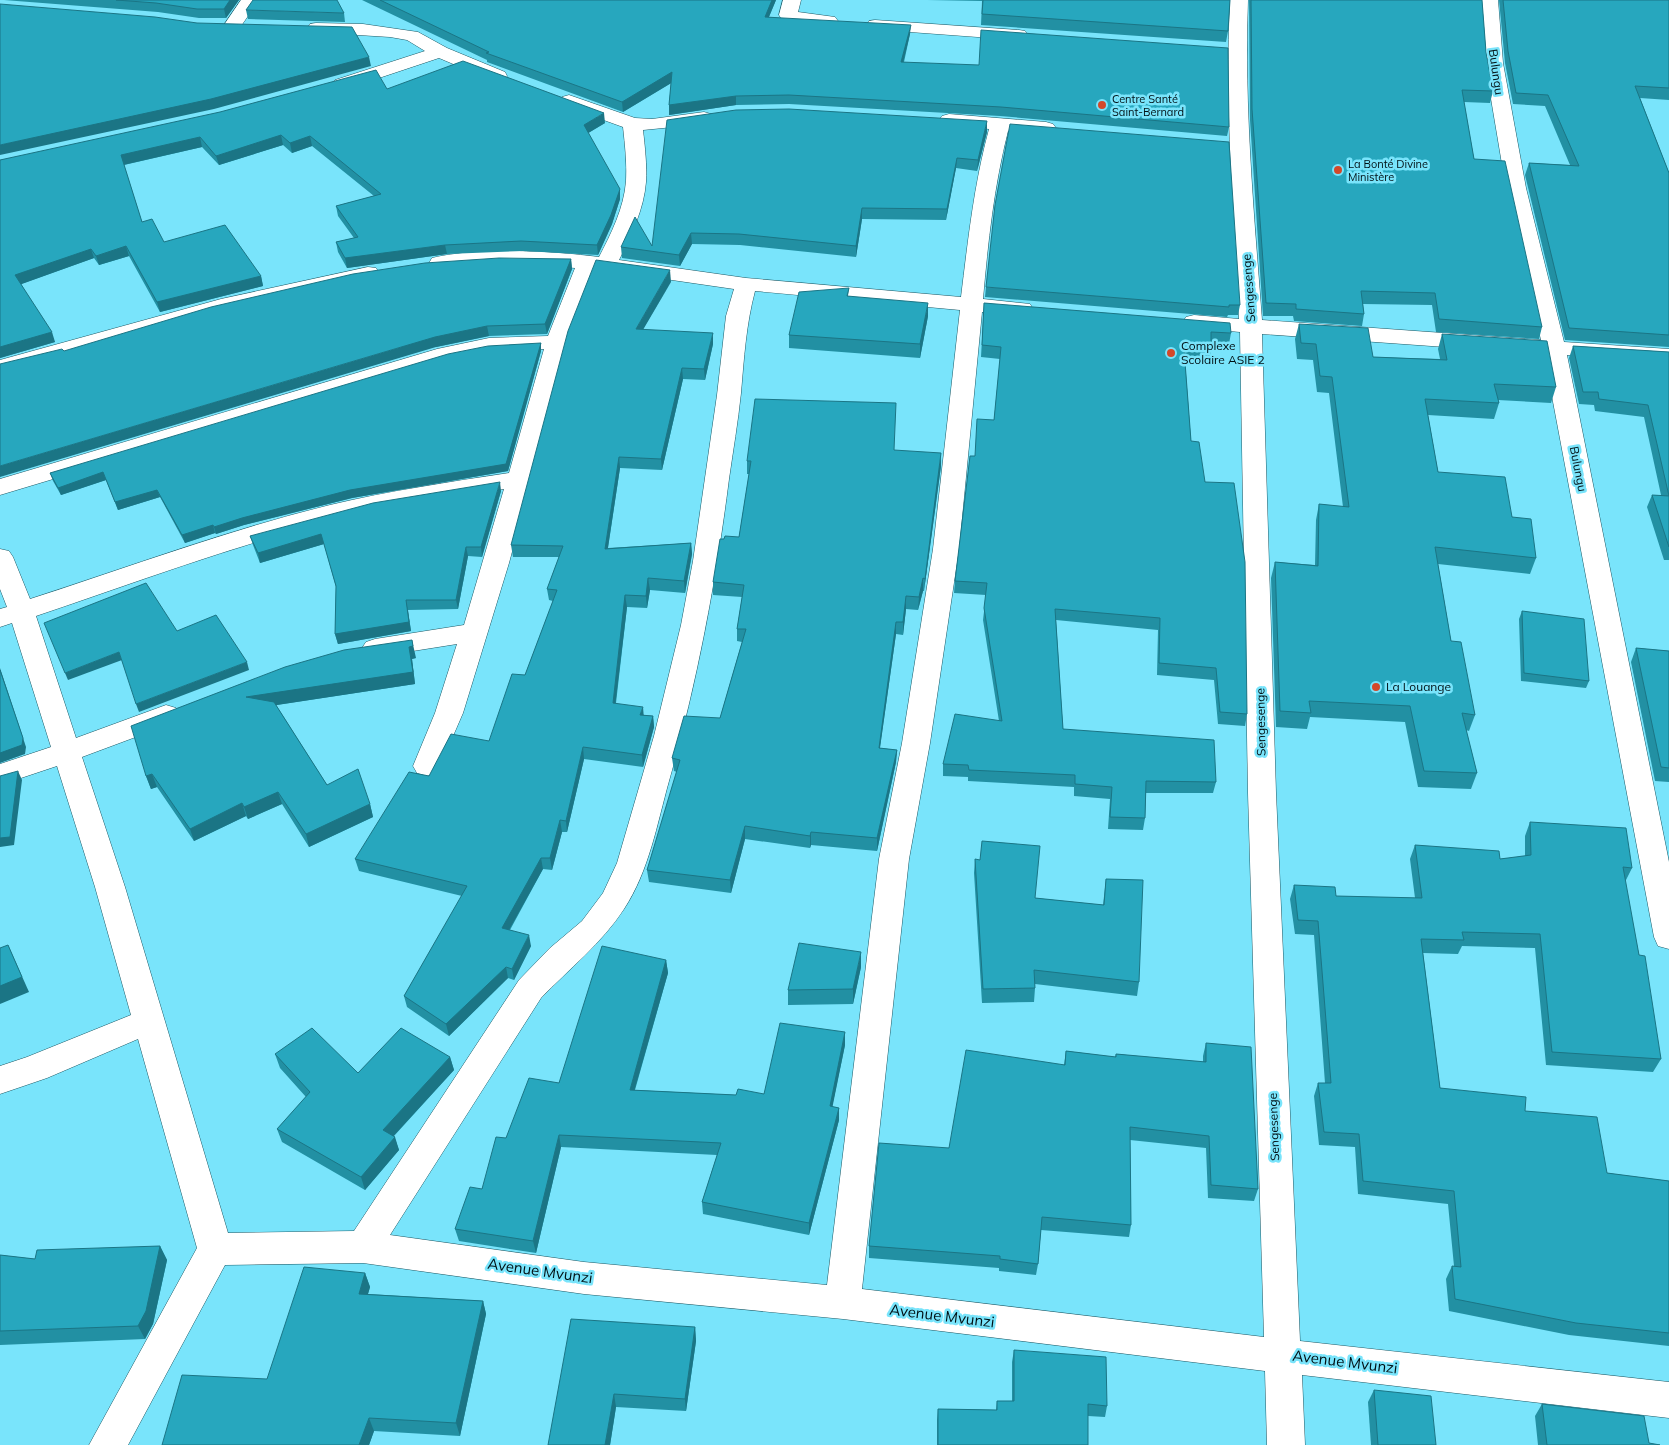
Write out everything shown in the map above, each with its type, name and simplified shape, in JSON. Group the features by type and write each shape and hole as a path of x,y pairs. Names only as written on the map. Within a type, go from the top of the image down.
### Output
{"street":[{"path":"233,26 250,0"},
{"path":"792,0 788,14 793,19 842,22"},
{"name":"Sengesenge","path":"1238,0 1227,50 1231,144 1251,326 1262,793 1286,1445"},
{"name":"Bulungu","path":"1489,0 1494,63 1516,188 1554,348 1669,937"},
{"path":"862,24 1036,36"},
{"path":"297,28 363,29 412,36 440,52 516,82"},
{"path":"321,90 405,65 440,52"},
{"path":"551,95 633,124 652,125 726,114"},
{"path":"926,118 1060,129"},
{"path":"427,766 448,713 496,563 557,342 597,263 622,234 636,181 633,124"},
{"path":"843,1303 894,859 916,743 946,549 971,305 988,175 1000,124"},
{"path":"417,266 482,259 541,259 597,263 746,284 1039,310"},
{"path":"0,367 240,300 314,282 390,269"},
{"path":"363,1247 530,989 561,957 593,929 614,900 632,863 668,736 694,625 706,561 729,395 736,316 746,284"},
{"path":"1174,320 1669,356"},
{"path":"0,487 445,354 489,345 557,342"},
{"path":"10,614 250,536 331,513 429,493 519,479"},
{"path":"0,557 10,614 67,752 110,887 215,1249 108,1445"},
{"path":"347,652 474,632"},
{"path":"0,775 191,706"},
{"path":"0,1080 36,1068 149,1022"},
{"name":"Avenue Mvunzi","path":"215,1249 363,1247 584,1278 843,1303 1070,1332 1669,1400"}],"building":[{"path":"116,0 230,0 224,9 197,9"},
{"path":"253,0 337,0 344,13 246,10"},
{"path":"380,0 772,0 765,17 911,25 901,62 979,65 981,30 1228,48 1229,127 1001,107 789,95 736,96 669,105 672,72 622,102 486,53 489,52"},
{"path":"983,0 1230,0 1228,31 982,14"},
{"path":"1251,0 1482,0 1486,52 1493,91 1462,90 1474,159 1505,161 1542,327 1439,319 1435,293 1361,291 1364,314 1296,309 1296,304 1266,303 1252,109"},
{"path":"1503,0 1669,0 1669,88 1635,86 1669,173 1669,335 1569,328 1529,163 1579,166 1548,95 1516,93 1508,51"},
{"path":"0,4 155,17 197,23 352,27 369,57 211,99 0,145"},
{"path":"463,61 604,113 584,125 620,189 611,215 597,245 521,241 445,245 345,258 336,242 358,237 336,206 381,194 310,136 290,143 281,135 216,156 200,137 121,155 142,222 152,219 164,242 225,225 261,276 157,302 126,246 96,256 91,249 15,275 52,332 0,347 0,160 220,112 376,70 387,89"},
{"path":"789,109 987,121 978,160 957,158 947,209 862,208 856,246 739,234 691,233 679,255 621,247 635,217 652,246 667,120 736,110"},
{"path":"1010,124 1229,142 1240,305 1229,305 1229,307 986,287 995,205"},
{"path":"499,258 571,259 545,324 487,326 435,337 0,466 0,364 62,349 64,351 211,307 353,274 425,263"},
{"path":"596,260 670,270 636,329 713,333 704,369 682,368 661,459 619,457 605,549 691,543 684,581 648,578 646,596 625,595 613,703 643,707 640,715 653,716 642,755 583,747 566,821 560,820 550,858 541,858 502,928 529,935 512,969 506,967 446,1024 404,996 467,886 355,859 409,772 429,776 451,734 489,741 512,674 525,675 557,590 547,589 563,546 511,545 568,331"},
{"path":"849,288 847,296 928,303 920,344 789,335 799,292"},
{"path":"984,303 1230,323 1231,333 1211,332 1211,351 1184,349 1191,441 1199,442 1205,482 1234,483 1245,562 1247,714 1220,712 1216,668 1159,663 1160,618 1055,609 1063,729 1214,740 1216,782 1146,781 1145,818 1110,817 1112,787 1075,784 1075,775 969,770 968,765 943,764 955,714 1002,721 984,608 987,583 955,581 970,456 975,456 977,419 994,420 1001,347 982,345"},
{"path":"1299,324 1368,328 1373,357 1447,360 1442,334 1547,341 1556,387 1494,384 1499,403 1425,399 1438,472 1505,477 1512,517 1531,519 1536,558 1435,547 1451,641 1461,642 1475,715 1462,713 1477,773 1424,771 1410,706 1309,701 1311,713 1280,711 1275,562 1318,566 1319,504 1349,507 1332,377 1320,376 1316,344 1301,343"},
{"path":"541,343 506,464 350,490 214,527 213,525 182,535 157,490 115,502 103,472 58,488 50,473 448,354 488,346"},
{"path":"1573,346 1669,352 1669,496 1648,405 1599,399 1598,392 1583,392"},
{"path":"755,399 896,403 894,450 941,453 925,579 923,578 919,597 906,596 903,622 896,622 879,748 897,750 877,838 811,832 810,836 745,826 730,880 647,870 680,760 672,758 684,716 720,718 746,629 737,629 744,585 713,582 720,539 724,539 725,536 739,537 751,461 747,461"},
{"path":"500,482 481,547 466,547 456,600 406,600 409,622 335,634 336,586 321,534 258,553 250,536 373,503"},
{"path":"1652,495 1669,496 1669,547"},
{"path":"146,583 177,631 216,615 247,662 136,704 119,652 65,673 44,623"},
{"path":"1522,611 1584,619 1589,681 1524,673"},
{"path":"412,640 413,646 409,647 413,672 246,697 274,702 327,785 358,769 370,804 306,834 278,792 244,807 242,803 190,829 152,774 146,776 131,726 285,667 344,650"},
{"path":"1636,648 1669,651 1669,768 1661,767"},
{"path":"0,670 23,738 22,745 0,753"},
{"path":"18,771 10,837 0,838 0,776"},
{"path":"1530,822 1626,828 1632,868 1623,867 1639,955 1645,956 1661,1059 1552,1052 1540,934 1462,932 1464,940 1421,939 1440,1088 1526,1097 1525,1111 1597,1117 1607,1173 1669,1181 1669,1333 1576,1323 1455,1299 1452,1266 1461,1267 1454,1191 1363,1181 1359,1134 1324,1132 1318,1083 1331,1083 1318,921 1298,920 1294,885 1335,887 1336,896 1422,898 1415,845 1499,851 1500,859 1531,855"},
{"path":"982,841 1040,846 1035,898 1104,905 1106,879 1143,880 1139,982 1034,970 1035,988 983,989 975,859 980,860"},
{"path":"799,943 861,952 853,989 788,990"},
{"path":"8,945 22,977 0,986 0,948"},
{"path":"602,946 666,960 630,1090 736,1095 738,1089 764,1094 780,1023 845,1032 830,1106 839,1108 809,1223 702,1202 721,1143 559,1135 533,1241 455,1229 470,1187 482,1189 496,1137 506,1138 529,1078 559,1083"},
{"path":"312,1028 358,1073 401,1028 450,1057 383,1130 395,1137 361,1177 277,1129 310,1092 275,1054"},
{"path":"1206,1043 1251,1047 1258,1189 1211,1185 1209,1136 1130,1127 1131,1225 1042,1217 1038,1264 1000,1259 1000,1256 869,1246 879,1143 949,1148 966,1050 1065,1065 1066,1051 1116,1057 1116,1054 1206,1062"},
{"path":"160,1246 146,1311 138,1326 0,1331 0,1255 35,1259 37,1250"},
{"path":"304,1267 365,1273 359,1294 483,1301 456,1423 369,1418 359,1445 162,1445 182,1375 267,1379"},
{"path":"571,1319 695,1327 685,1399 614,1394 605,1445 548,1445"},
{"path":"1014,1350 1106,1357 1107,1406 1088,1404 1088,1445 938,1445 938,1409 997,1410 997,1401 1014,1401"},
{"path":"1374,1390 1431,1396 1436,1445 1378,1445"},
{"path":"1542,1404 1644,1416 1649,1443 1660,1445 1547,1445"}],"place":[{"name":"Centre Santé Saint-Bernard","path":"1102,105"},
{"name":"La Bonté Divine Ministère","path":"1338,170"},
{"name":"Complexe Scolaire ASIE 2","path":"1171,353"},
{"name":"La Louange","path":"1376,687"}]}
